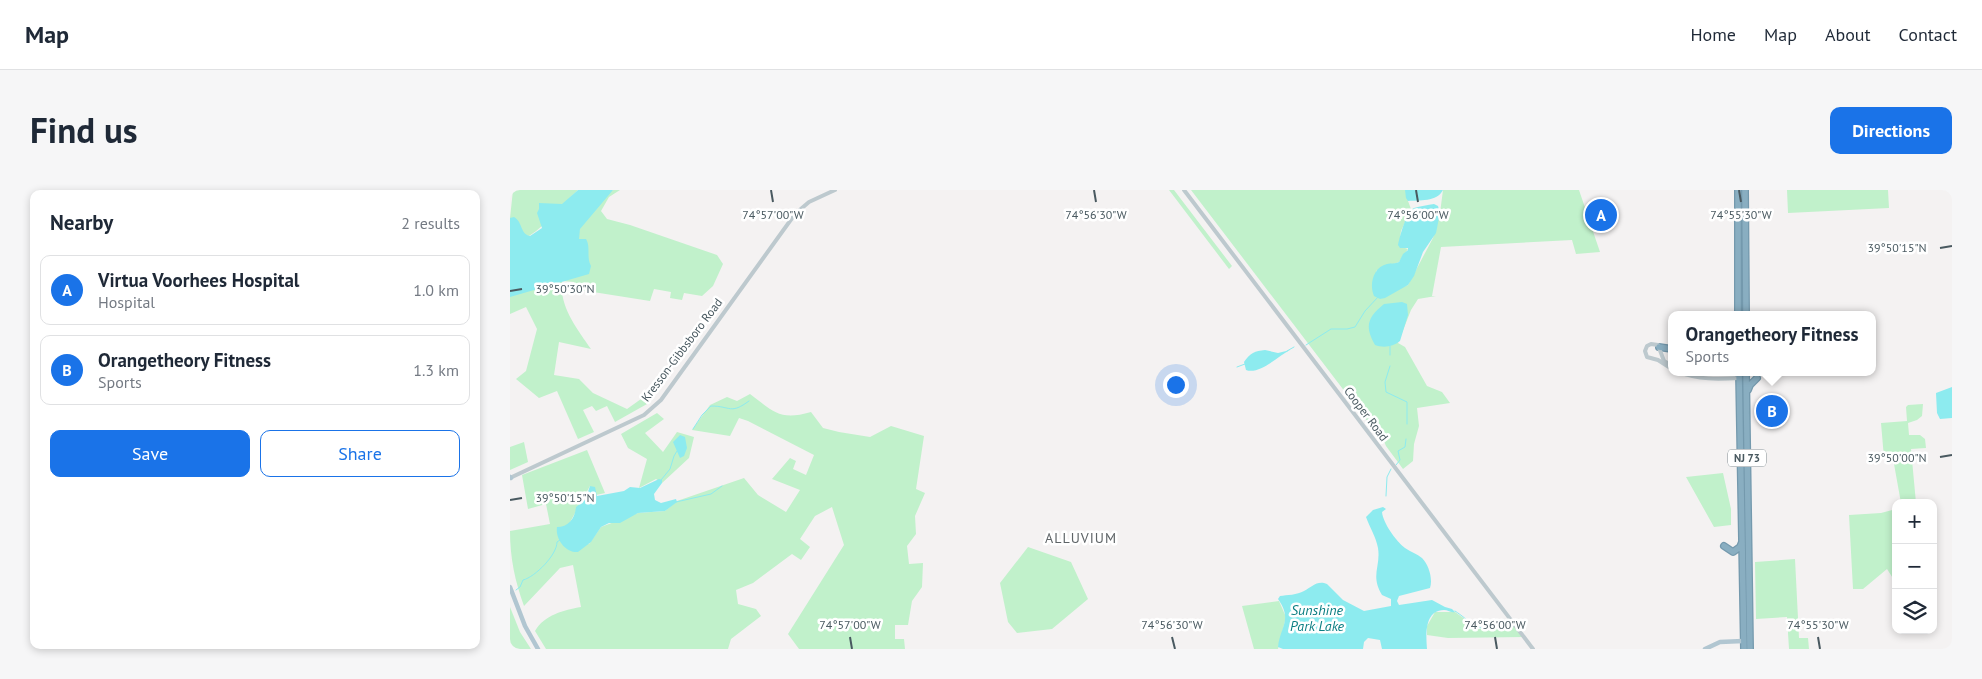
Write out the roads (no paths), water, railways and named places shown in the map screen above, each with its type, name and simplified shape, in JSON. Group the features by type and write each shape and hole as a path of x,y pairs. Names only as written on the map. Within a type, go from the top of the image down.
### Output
{"highway":[{"path":"1737,311 1738,190"},
{"path":"1746,190 1746,311"},
{"path":"1660,350 1668,350"},
{"name":"NJ 73","path":"1739,376 1744,649"},
{"name":"NJ 73","path":"1746,376 1750,649"},
{"path":"1747,394 1750,385 1757,378"},
{"path":"1724,546 1733,552 1740,547 1742,542"}],"main road":[{"path":"510,587 525,626 538,649"},
{"path":"1704,649 1720,642 1744,641"}],"street":[{"name":"Kresson-Gibbsboro Road","path":"510,478 644,415 652,409 677,378 795,214 809,202 834,190"},
{"name":"Cooper Road","path":"1184,190 1532,649"},
{"path":"1668,364 1664,361 1660,350 1651,344 1645,348 1646,356 1668,365"},
{"path":"1654,359 1660,350"},
{"path":"1686,376 1704,378 1727,376"}],"water":[{"path":"578,190 613,190 580,229 579,239 586,239 588,245 591,266 589,274 510,297 510,218 514,217 517,219 525,233 530,236 542,228 537,213 539,203 562,204"},
{"path":"1405,190 1443,190 1437,197 1408,201"},
{"path":"1434,204 1438,206 1440,213 1436,233 1423,252 1414,276 1408,285 1385,298 1380,299 1374,296 1372,282 1375,273 1382,266 1399,262 1403,254 1408,250 1408,248 1400,248 1398,245 1408,214 1414,208"},
{"path":"1402,302 1407,304 1408,315 1400,341 1388,346 1375,345 1369,327 1369,322 1374,313 1384,304"},
{"path":"1265,350 1278,353 1290,350 1262,368 1251,371 1246,370 1244,362 1248,356"},
{"path":"1952,387 1952,418 1940,419 1937,413 1936,393"},
{"path":"680,435 685,437 687,448 684,456 680,458 673,442"},
{"path":"659,479 662,480 662,483 654,494 655,500 661,503 676,499 677,502 665,511 638,513 620,523 609,523 601,527 591,542 578,552 569,550 562,544 558,536 557,527 564,526 570,522 576,507 585,500 590,486 595,487 597,496 624,491 630,487 640,488"},
{"name":"Sunshine Park Lake","path":"1383,507 1386,509 1382,512 1383,516 1390,532 1405,548 1422,558 1427,564 1431,576 1430,588 1399,596 1397,601 1399,605 1432,600 1455,612 1444,610 1433,614 1428,625 1427,649 1382,649 1380,640 1368,638 1364,642 1363,649 1283,649 1278,647 1285,618 1285,613 1278,599 1280,596 1298,593 1315,584 1323,583 1327,584 1343,600 1364,611 1391,606 1391,599 1382,595 1377,582 1378,548 1366,517 1373,510"}],"waterway":[{"path":"1306,345 1331,329 1355,327 1365,311 1378,297"},
{"path":"1390,346 1390,355"},
{"path":"1287,351 1294,347"},
{"path":"1237,367 1245,364"},
{"path":"1390,366 1385,382 1386,392 1407,402 1407,424"},
{"path":"693,429 702,415 711,406 734,409 749,401"},
{"path":"1396,465 1400,460 1398,451 1405,447 1406,439"},
{"path":"661,480 670,469 677,451"},
{"path":"1386,496 1387,477 1391,469"},
{"path":"676,502 711,494 722,486"},
{"path":"516,590 520,587 523,580 533,575 544,565 560,540"},
{"path":"1455,611 1478,627 1489,629 1495,628 1498,624"}],"place":[{"name":"Virtua Voorhees Hospital","path":"1601,215"},
{"name":"Orangetheory Fitness","path":"1772,411"}],"district":[{"name":"ALLUVIUM","path":"1081,538"}]}
